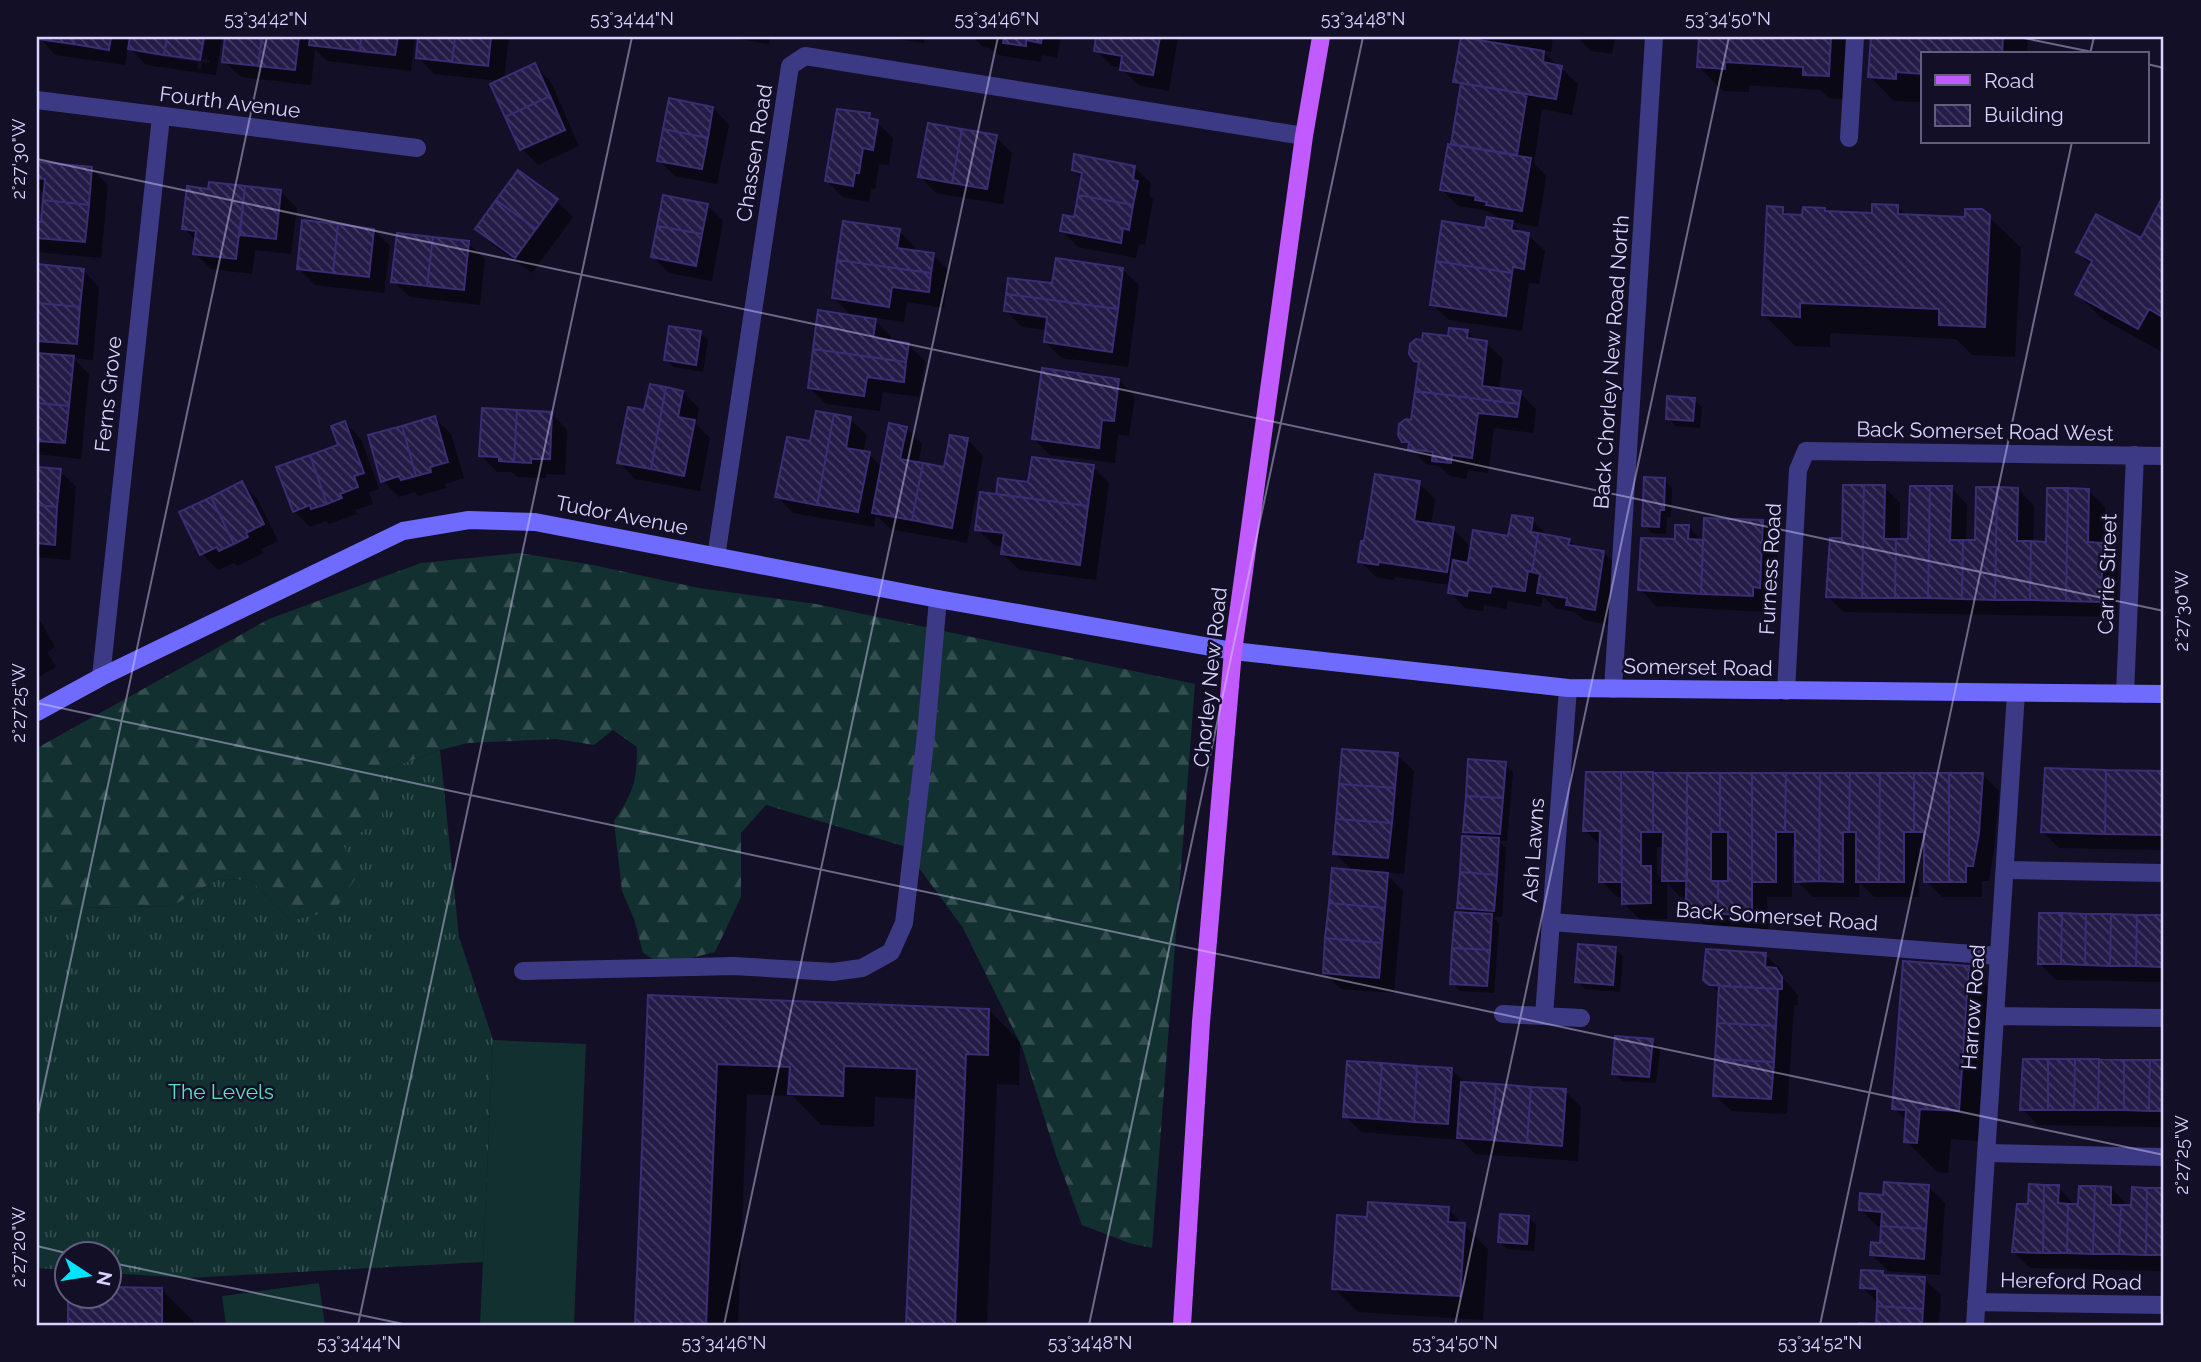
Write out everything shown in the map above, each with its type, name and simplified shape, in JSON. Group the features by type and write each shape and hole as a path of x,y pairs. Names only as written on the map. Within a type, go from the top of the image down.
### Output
{"main road":[{"name":"Chorley New Road","path":"1182,1325 1201,1022 1233,651 1304,136 1321,37"},
{"name":"Tudor Avenue","path":"37,712 101,677 403,531 469,520 535,522 939,599 1233,651"},
{"name":"Somerset Road","path":"1233,651 1568,688 2164,694"}],"street":[{"name":"Back Chorley New Road North","path":"1613,689 1654,37"},
{"path":"1849,138 1854,37"},
{"name":"Chassen Road","path":"716,557 790,66 805,56 1304,136"},
{"name":"Fourth Avenue","path":"37,100 417,148"},
{"name":"Ferns Grove","path":"101,677 161,117"},
{"name":"Back Somerset Road West","path":"1806,451 2164,456"},
{"name":"Furness Road","path":"1786,691 1798,470 1806,451"},
{"name":"Carrie Street","path":"2124,694 2135,455"},
{"path":"523,971 734,966 833,972 862,968 891,952 904,923 939,599"},
{"name":"Ash Lawns","path":"1544,1016 1568,688"},
{"name":"Harrow Road","path":"1975,1325 2016,693"},
{"path":"2006,870 2164,873"},
{"name":"Back Somerset Road","path":"1551,922 1999,956"},
{"path":"1503,1014 1581,1018"},
{"path":"1996,1016 2164,1018"},
{"path":"1986,1153 2164,1157"},
{"name":"Hereford Road","path":"1976,1302 2164,1305"}],"green space":[{"path":"519,553 593,565 699,588 816,604 1195,684 1152,1248 1129,1243 1082,1225 1056,1155 1022,1047 963,928 903,846 766,805 741,833 741,897 715,952 663,965 643,953 634,919 622,891 614,821 633,787 637,747 613,730 594,745 556,739 468,743 440,750 374,774 383,819 343,843 355,879 335,910 291,921 251,880 218,879 172,906 81,908 37,913 37,748 269,619 421,563"},
{"name":"The Levels","path":"440,750 459,937 493,1040 483,1262 188,1278 122,1274 122,1240 52,1240 52,1269 37,1268 37,913 81,908 172,906 218,879 251,880 291,921 342,843 374,774"},
{"path":"493,1040 586,1044 574,1325 480,1325"},
{"path":"319,1283 325,1325 226,1325 222,1296"}],"building":[{"path":"37,37 74,37 73,44"},
{"path":"74,37 111,37 109,50 73,44"},
{"path":"130,37 167,37 164,55 128,49"},
{"path":"167,37 204,37 200,60 164,55"},
{"path":"225,37 262,37 258,66 222,62"},
{"path":"262,37 299,37 295,70 258,66"},
{"path":"310,37 361,37 360,51 309,45"},
{"path":"361,37 398,37 395,55 360,51"},
{"path":"418,37 455,37 452,62 416,58"},
{"path":"455,37 491,37 488,66 452,62"},
{"path":"1004,37 1042,37 1041,43 1026,40 1026,46 1003,43"},
{"path":"1096,37 1160,37 1153,75 1120,70 1122,56 1094,51"},
{"path":"1461,37 1544,51 1543,62 1562,66 1556,99 1453,82"},
{"path":"1699,37 1831,37 1829,76 1803,75 1803,67 1725,62 1725,69 1697,67"},
{"path":"1871,37 2003,37 2002,52 1921,52 1921,74 1896,72 1896,79 1868,77"},
{"path":"535,63 550,96 505,117 490,84"},
{"path":"1461,83 1527,94 1517,155 1451,144"},
{"path":"550,96 565,130 520,150 505,117"},
{"path":"669,98 713,107 708,138 663,129"},
{"path":"837,109 870,113 869,118 878,120 873,150 863,148 859,173 855,173 853,186 825,181"},
{"path":"928,123 962,129 952,183 918,177"},
{"path":"663,129 708,138 702,169 657,161"},
{"path":"962,129 997,135 987,189 952,183"},
{"path":"1448,144 1531,158 1522,211 1486,205 1487,202 1475,200 1476,196 1440,190"},
{"path":"1074,154 1135,166 1133,180 1138,181 1133,205 1078,195 1082,173 1072,170"},
{"path":"37,162 92,167 89,205 43,200 45,179 37,178"},
{"path":"518,170 558,199 536,229 496,200"},
{"path":"209,182 245,186 236,259 193,254 196,231 182,229 187,186 208,189"},
{"path":"245,186 281,190 276,239 240,235"},
{"path":"2164,194 2164,318 2149,309 2138,329 2075,294 2092,261 2076,252 2096,214 2141,238"},
{"path":"663,195 708,204 702,234 657,226"},
{"path":"1078,195 1133,205 1129,230 1123,228 1121,243 1060,231 1063,215 1074,217"},
{"path":"43,200 89,205 85,242 37,238 37,222 41,222"},
{"path":"496,200 536,229 515,258 475,229"},
{"path":"1872,204 1898,205 1898,214 1965,217 1965,209 1982,209 1990,215 1985,327 1939,325 1939,309 1800,303 1800,317 1762,315 1767,206 1783,207 1783,214 1802,215 1803,207 1872,213"},
{"path":"1487,217 1513,221 1511,230 1529,233 1524,269 1513,267 1512,273 1436,261 1442,221 1485,228"},
{"path":"302,220 338,224 333,273 297,269"},
{"path":"843,221 900,229 897,248 934,253 931,273 837,260"},
{"path":"338,224 374,229 369,277 333,273"},
{"path":"657,226 702,234 696,266 651,257"},
{"path":"397,233 433,237 427,286 391,282"},
{"path":"433,237 469,241 464,290 427,286"},
{"path":"1056,258 1123,268 1118,309 1006,294 1008,278 1052,283"},
{"path":"837,260 931,273 929,292 892,287 889,307 832,298"},
{"path":"1436,261 1512,273 1506,316 1430,305"},
{"path":"37,264 84,269 80,307 37,303"},
{"path":"1006,294 1118,309 1112,352 1044,342 1047,317 1004,311"},
{"path":"37,303 80,307 77,344 37,341"},
{"path":"818,310 876,319 873,338 909,343 906,362 813,349"},
{"path":"669,326 701,331 696,365 664,360"},
{"path":"1449,328 1468,330 1467,338 1487,341 1482,386 1521,391 1519,404 1415,391 1419,362 1414,361 1409,354 1410,344 1416,339 1422,340 1423,333 1448,336"},
{"path":"813,349 906,362 904,382 867,377 864,396 808,388"},
{"path":"37,353 74,356 69,406 37,403"},
{"path":"1042,368 1119,379 1114,421 1102,420 1099,448 1032,439"},
{"path":"650,384 666,387 651,469 617,463 628,407 644,410"},
{"path":"666,387 683,391 678,417 695,420 684,476 651,469"},
{"path":"1415,391 1519,404 1517,417 1478,413 1472,458 1452,455 1451,463 1432,461 1433,452 1408,449 1409,442 1402,442 1398,435 1399,424 1406,419 1411,420"},
{"path":"1667,396 1695,398 1693,421 1666,419"},
{"path":"37,403 69,406 65,443 37,441"},
{"path":"482,408 517,410 514,462 499,461 499,457 479,456"},
{"path":"517,410 552,412 550,459 531,459 531,463 514,462"},
{"path":"816,411 834,414 817,505 775,497 787,437 810,441"},
{"path":"834,414 851,417 846,448 870,452 858,512 817,505"},
{"path":"435,416 448,462 430,467 431,472 416,476 402,426"},
{"path":"345,421 364,473 354,476 358,487 340,494 342,498 327,504 310,455 338,445 331,426"},
{"path":"889,423 907,427 900,459 923,463 912,520 872,513"},
{"path":"402,426 416,476 401,480 399,476 381,482 368,435"},
{"path":"950,435 968,438 952,528 912,520 923,463 944,467"},
{"path":"310,455 327,504 311,509 310,505 293,512 276,467"},
{"path":"1032,457 1094,465 1088,506 996,494 998,478 1028,482"},
{"path":"37,467 61,469 57,507 37,505"},
{"path":"1375,474 1420,481 1414,521 1454,527 1447,572 1379,562 1378,565 1358,562"},
{"path":"1644,477 1665,478 1664,510 1660,510 1659,527 1642,526"},
{"path":"242,481 264,524 246,533 248,537 234,544 211,497"},
{"path":"1843,485 1864,485 1862,598 1826,597 1830,538 1842,538"},
{"path":"1864,485 1885,485 1884,539 1896,539 1895,598 1862,598"},
{"path":"1910,486 1930,486 1928,598 1895,598 1896,539 1908,539"},
{"path":"1930,486 1952,486 1950,540 1963,540 1962,599 1928,598"},
{"path":"1976,487 1997,487 1995,600 1962,599 1963,540 1975,540"},
{"path":"1997,487 2018,488 2017,541 2031,541 2030,600 1995,600"},
{"path":"2047,488 2068,488 2066,601 2030,600 2031,541 2046,542"},
{"path":"2068,488 2089,489 2088,542 2103,543 2101,602 2066,601"},
{"path":"980,492 1088,506 1080,565 1001,554 1004,533 975,530"},
{"path":"211,497 234,544 219,551 217,547 200,555 179,512"},
{"path":"37,505 57,507 55,545 37,543"},
{"path":"1512,515 1533,518 1531,532 1538,533 1532,572 1528,571 1525,591 1492,586 1490,593 1468,590 1467,596 1448,593 1453,560 1468,563 1473,530 1508,536"},
{"path":"1704,518 1763,520 1760,588 1753,587 1753,596 1701,594"},
{"path":"1675,525 1689,525 1688,539 1703,540 1701,594 1638,590 1641,538 1675,539"},
{"path":"1538,533 1570,539 1568,545 1604,551 1595,610 1566,605 1567,598 1537,593 1540,574 1532,572"},
{"path":"1342,749 1398,753 1395,788 1339,784"},
{"path":"1468,759 1506,762 1503,798 1466,796"},
{"path":"2045,768 2106,770 2105,834 2041,832"},
{"path":"2106,770 2164,771 2164,835 2105,834"},
{"path":"1586,772 1621,772 1622,882 1599,882 1600,831 1583,831"},
{"path":"1621,772 1653,772 1653,832 1641,832 1641,866 1651,866 1651,903 1622,904"},
{"path":"1653,772 1687,773 1687,881 1662,881 1663,832 1653,832"},
{"path":"1687,773 1720,773 1720,832 1711,832 1711,881 1718,881 1718,913 1686,909"},
{"path":"1720,773 1752,773 1752,918 1718,913 1718,881 1728,881 1728,832 1720,832"},
{"path":"1752,773 1786,773 1785,832 1776,832 1776,882 1752,882"},
{"path":"1786,773 1820,773 1819,881 1795,882 1795,832 1785,832"},
{"path":"1820,773 1850,773 1849,832 1843,832 1843,882 1819,881"},
{"path":"1850,773 1880,773 1879,882 1856,882 1856,832 1849,832"},
{"path":"1880,773 1914,773 1914,832 1904,832 1904,882 1879,882"},
{"path":"1914,773 1949,773 1949,882 1924,882 1924,832 1914,832"},
{"path":"1949,773 1983,773 1979,833 1973,866 1966,866 1966,882 1949,882"},
{"path":"1339,784 1395,788 1392,823 1336,819"},
{"path":"1466,796 1503,798 1500,834 1463,832"},
{"path":"1336,819 1392,823 1388,858 1333,854"},
{"path":"1462,836 1499,838 1497,875 1460,872"},
{"path":"1332,868 1388,873 1385,908 1329,903"},
{"path":"1460,872 1497,875 1494,911 1457,908"},
{"path":"1329,903 1385,908 1382,943 1325,938"},
{"path":"1455,912 1492,914 1490,950 1452,948"},
{"path":"2039,913 2062,913 2061,964 2038,964"},
{"path":"2062,913 2086,914 2085,965 2061,964"},
{"path":"2086,914 2111,914 2110,966 2085,965"},
{"path":"2111,914 2137,915 2136,966 2110,966"},
{"path":"2137,915 2163,915 2162,967 2136,966"},
{"path":"1325,938 1382,943 1379,978 1323,973"},
{"path":"1578,944 1616,947 1613,985 1575,982"},
{"path":"1452,948 1490,950 1487,986 1450,984"},
{"path":"1706,949 1766,953 1765,967 1776,968 1782,977 1782,989 1709,985 1703,980"},
{"path":"1903,961 1969,966 1959,1111 1920,1109 1917,1143 1904,1142 1906,1110 1892,1109"},
{"path":"1719,986 1778,989 1776,1026 1717,1023"},
{"path":"648,995 989,1009 988,1055 966,1054 955,1325 906,1325 917,1069 844,1066 843,1096 788,1094 790,1067 717,1064 706,1325 635,1325"},
{"path":"1717,1023 1776,1026 1774,1062 1715,1059"},
{"path":"1615,1036 1653,1039 1649,1077 1612,1074"},
{"path":"1715,1059 1774,1062 1771,1099 1713,1096"},
{"path":"2023,1059 2048,1059 2048,1110 2020,1110"},
{"path":"2048,1059 2075,1059 2074,1110 2048,1110"},
{"path":"2075,1059 2099,1059 2098,1110 2074,1110"},
{"path":"2099,1059 2124,1060 2124,1110 2098,1110"},
{"path":"2124,1060 2150,1060 2149,1111 2124,1110"},
{"path":"2150,1060 2164,1060 2164,1111 2149,1111"},
{"path":"1347,1061 1382,1063 1378,1119 1343,1117"},
{"path":"1382,1063 1417,1066 1414,1122 1378,1119"},
{"path":"1417,1066 1452,1068 1448,1124 1414,1122"},
{"path":"1461,1082 1496,1084 1492,1140 1457,1138"},
{"path":"1496,1084 1531,1087 1527,1143 1492,1140"},
{"path":"1531,1087 1566,1089 1562,1146 1527,1143"},
{"path":"1884,1182 1929,1185 1926,1229 1881,1226 1882,1212 1859,1210 1860,1193 1883,1195"},
{"path":"2029,1184 2044,1185 2043,1253 2012,1252 2017,1204 2028,1204"},
{"path":"2044,1185 2059,1185 2058,1203 2068,1204 2067,1253 2043,1253"},
{"path":"2079,1186 2095,1186 2093,1254 2067,1253 2068,1204 2078,1204"},
{"path":"2095,1186 2111,1187 2111,1205 2121,1205 2119,1254 2093,1254"},
{"path":"2132,1187 2147,1188 2146,1255 2119,1254 2121,1205 2131,1205"},
{"path":"2147,1188 2164,1188 2164,1255 2146,1255"},
{"path":"1368,1202 1449,1207 1448,1222 1465,1223 1460,1296 1332,1289 1337,1215 1367,1217"},
{"path":"1500,1214 1529,1216 1527,1244 1498,1242"},
{"path":"1881,1226 1926,1229 1924,1259 1870,1255 1871,1242 1880,1243"},
{"path":"1861,1270 1883,1271 1883,1275 1925,1277 1923,1309 1877,1306 1877,1289 1860,1288"},
{"path":"122,1287 162,1288 162,1325 68,1325 68,1310 122,1310"},
{"path":"1877,1306 1923,1309 1922,1325 1859,1325 1876,1324"}]}
